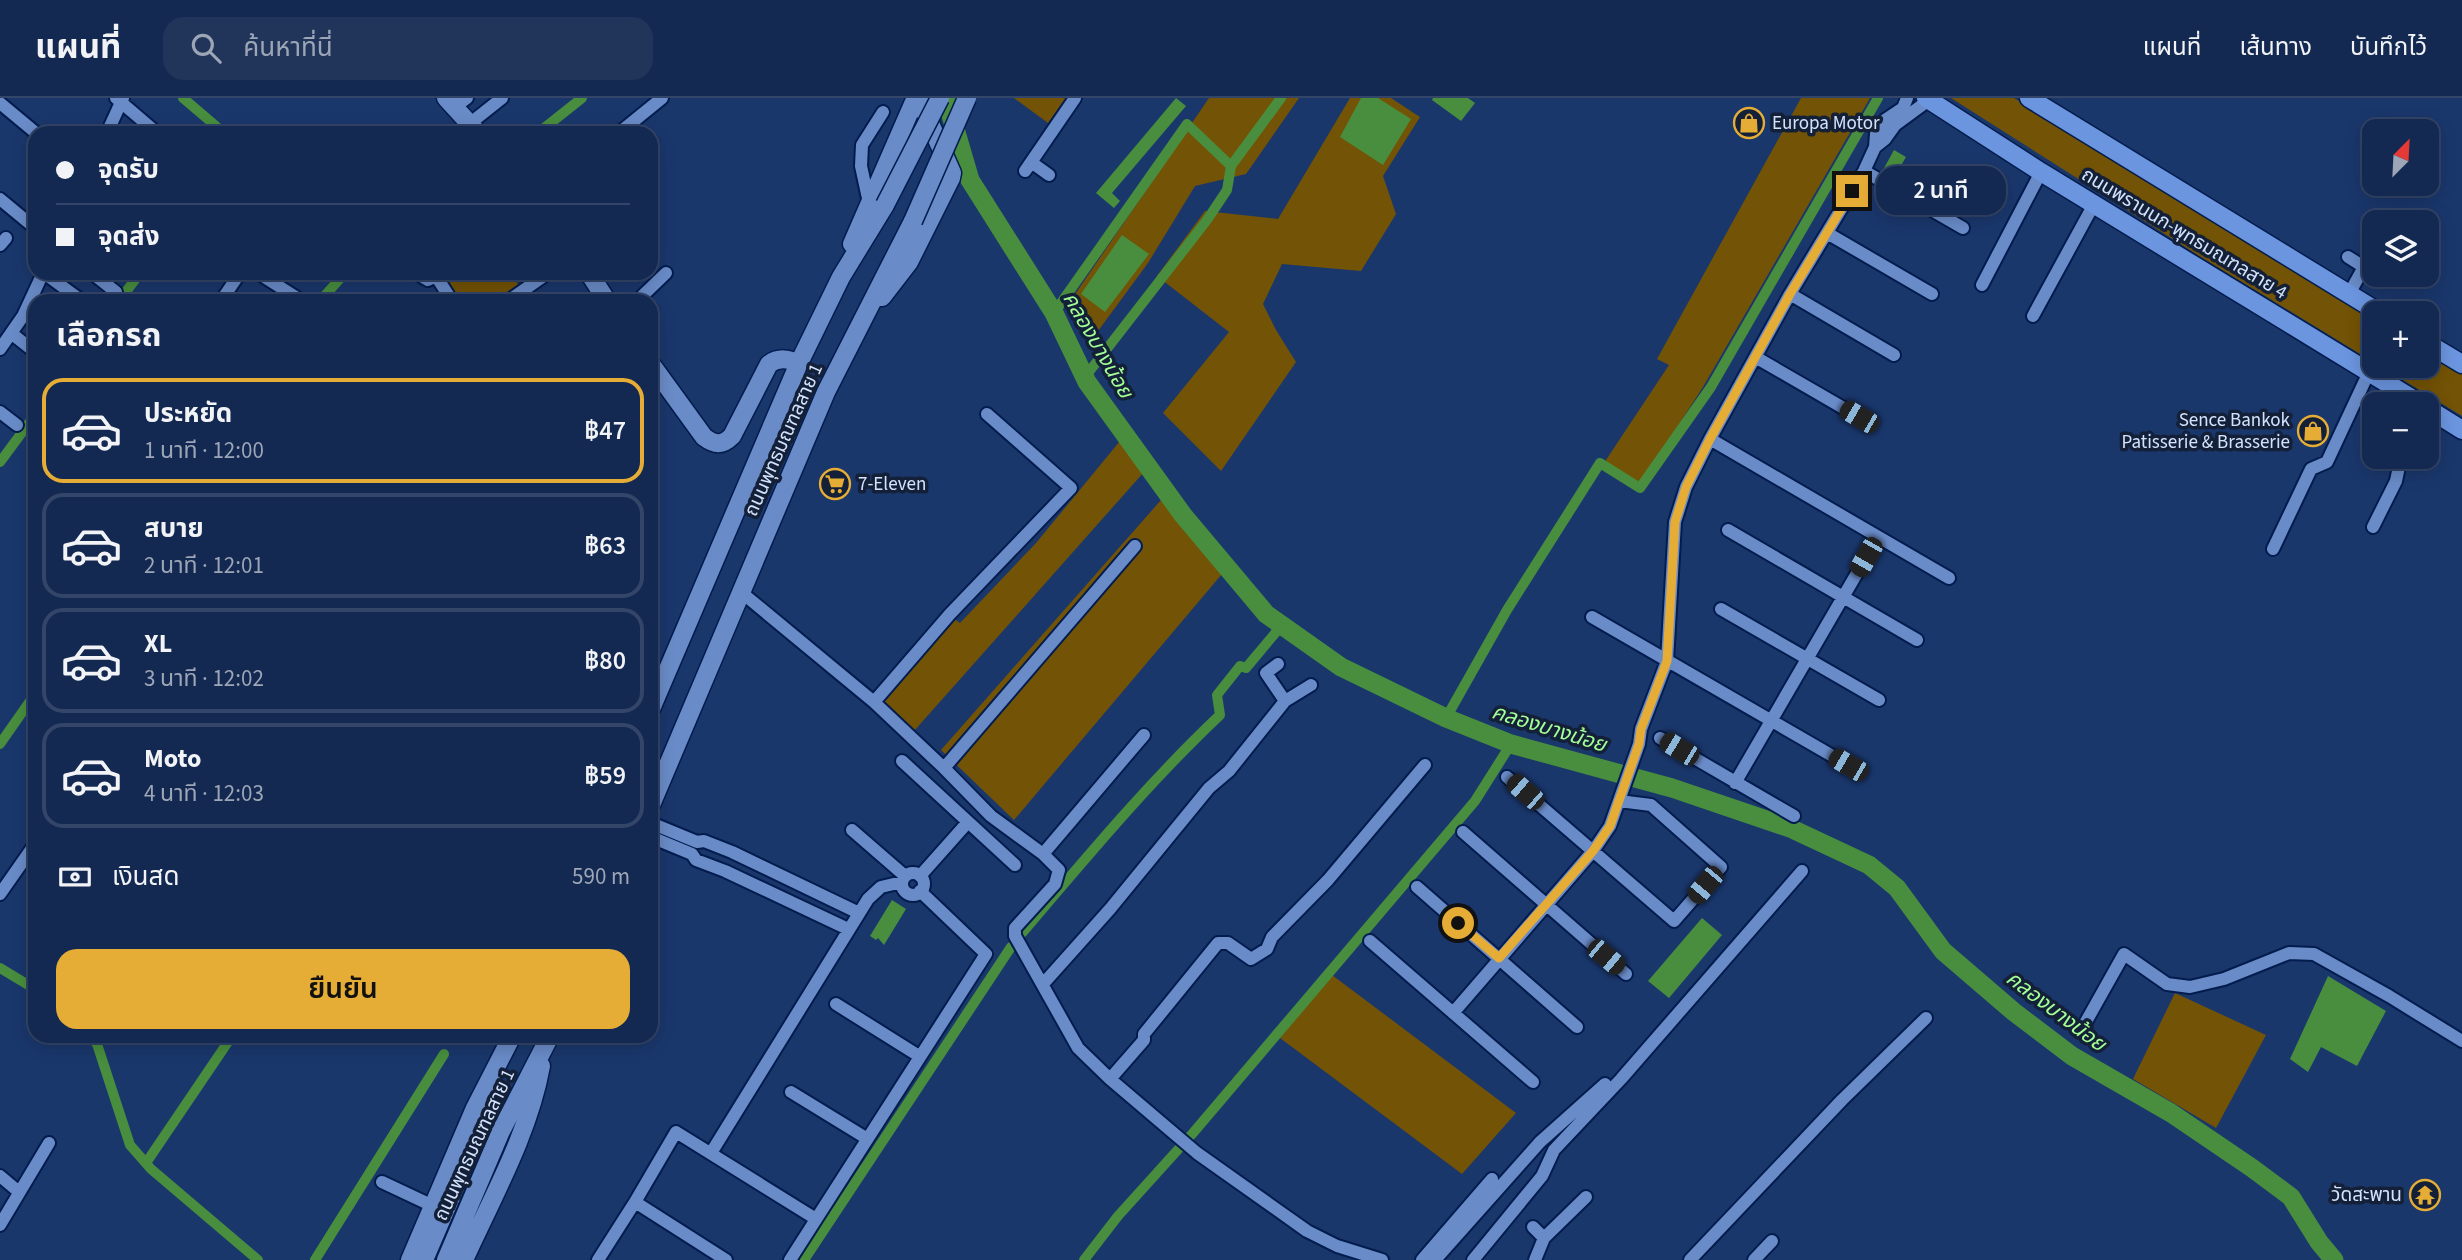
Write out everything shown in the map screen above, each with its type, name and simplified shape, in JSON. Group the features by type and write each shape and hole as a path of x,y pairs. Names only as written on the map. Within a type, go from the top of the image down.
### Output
{"main road":[{"name":"ถนนพุทธมณฑลสาย 1","path":"658,693 799,363 877,204 903,170 940,98"},
{"name":"ถนนพุทธมณฑลสาย 1","path":"658,788 826,393 912,221 967,98"},
{"path":"959,117 973,98"},
{"name":"ถนนพรานนก-พุทธมณฑลสาย 4","path":"2029,98 2362,302"},
{"path":"903,170 917,124 920,99"},
{"path":"877,204 920,99"},
{"path":"862,321 909,262 950,181 952,173 920,99"},
{"name":"ถนนพรานนก-พุทธมณฑลสาย 4","path":"1927,99 2041,172 2362,368"},
{"path":"456,101 467,126"},
{"path":"2439,350 2462,364"},
{"path":"658,375 704,437 719,444 732,436 769,364 775,359 799,363"},
{"name":"ถนนพรานนก-พุทธมณฑลสาย 4","path":"2377,378 2394,392"},
{"path":"2439,416 2462,430"},
{"name":"ถนนพุทธมณฑลสาย 1","path":"410,1260 475,1108 509,1043"},
{"name":"ถนนพุทธมณฑลสาย 1","path":"446,1260 501,1131 546,1043"},
{"name":"ถนนพุทธมณฑลสาย 1","path":"464,1260 536,1094 547,1043"},
{"name":"ถนนพุทธมณฑลสาย 1","path":"424,1260 487,1113 503,1056"}],"street":[{"path":"473,126 502,98"},
{"path":"628,126 662,98"},
{"path":"1049,175 1028,166 1075,98"},
{"path":"1453,1013 1593,851 1610,826 1639,744 1641,729 1667,661 1675,522 1686,487 1790,294 1864,171 1875,146 1876,134 1885,120 1903,108 1908,98"},
{"path":"1875,146 1885,139 1895,125 1927,99"},
{"path":"110,126 120,100 149,126"},
{"path":"0,103 28,126"},
{"path":"877,204 861,166 862,145 883,112"},
{"path":"1864,171 1963,228"},
{"path":"1982,285 2041,172"},
{"path":"0,200 28,222"},
{"path":"2033,316 2094,204"},
{"path":"1827,233 1932,294"},
{"path":"2348,257 2364,267 2349,294"},
{"path":"645,294 666,274"},
{"path":"54,280 72,294"},
{"path":"101,280 116,292"},
{"path":"269,280 291,294"},
{"path":"518,294 538,280"},
{"path":"1790,294 1895,355"},
{"path":"0,349 28,306"},
{"path":"11,333 28,346"},
{"path":"1757,358 1859,417"},
{"path":"2273,549 2311,469 2327,462 2366,378"},
{"path":"0,412 17,425"},
{"path":"874,702 950,614 1070,488 988,414"},
{"path":"1710,439 1949,578"},
{"path":"2374,527 2396,481 2398,469"},
{"path":"1728,530 1917,640"},
{"path":"1735,783 1878,537"},
{"path":"944,768 1135,546"},
{"path":"741,592 874,702 991,816 1043,854 1059,870 1055,884 1015,928 1015,936 1079,1048 1110,1079 1197,1153 1321,1239 1374,1259"},
{"path":"1721,609 1879,700"},
{"path":"1592,617 1848,765"},
{"path":"1278,664 1266,673 1285,701"},
{"path":"1043,984 1110,909 1209,788 1229,771 1285,701 1311,685"},
{"path":"1043,854 1144,735"},
{"path":"1660,738 1794,816"},
{"path":"902,761 1015,865"},
{"path":"1110,1079 1144,1040 1144,1034 1218,943 1228,943 1251,959 1266,949 1272,937 1328,880 1425,765"},
{"path":"1507,777 1674,921 1721,867 1651,805 1619,801"},
{"path":"920,876 968,822"},
{"path":"658,826 697,842 705,841 732,852 859,912"},
{"path":"852,830 904,879"},
{"path":"1463,832 1626,974"},
{"path":"658,840 848,929"},
{"path":"725,871 732,852"},
{"path":"0,894 28,854"},
{"path":"1473,1260 1542,1176 1554,1150 1620,1079 1802,870"},
{"path":"711,1153 859,912 881,887 904,879 912,873 920,876 923,883 920,891 908,893 903,889 904,879"},
{"path":"1417,887 1577,1027"},
{"path":"790,1260 986,954 920,891"},
{"path":"1370,941 1533,1082"},
{"path":"2083,1027 2124,954 2166,984 2190,987 2224,979 2289,953 2314,954 2462,1041"},
{"path":"836,1004 919,1056"},
{"path":"1690,1260 1842,1100 1926,1018"},
{"path":"1435,1260 1540,1142 1600,1089 1644,1040"},
{"path":"791,1092 866,1138"},
{"path":"598,1260 676,1132 816,1219"},
{"path":"0,1225 49,1143"},
{"path":"0,1176 19,1192"},
{"path":"1422,1260 1492,1179"},
{"path":"382,1182 433,1206"},
{"path":"1535,1260 1544,1238 1586,1197"},
{"path":"635,1202 726,1260"},
{"path":"1533,1227 1544,1238"},
{"path":"1754,1260 1772,1241"}],"shaded area":[{"path":"1014,98 1066,98 1048,123"},
{"path":"1176,98 1186,106 1112,193 1120,201 1114,208 1096,193"},
{"path":"1209,98 1299,98 1246,174 1195,186 1148,263 1098,331 1067,306"},
{"path":"1350,98 1391,98 1420,117 1383,176 1396,214 1361,271 1282,264 1263,304 1296,362 1221,471 1163,413 1229,332 1157,276 1205,211 1278,219"},
{"path":"1361,98 1378,98 1411,119 1383,165 1340,137"},
{"path":"1468,98 1475,103 1461,121 1432,100"},
{"path":"1801,98 1870,98 1703,387 1639,486 1604,463 1669,365 1657,359"},
{"path":"1951,98 2014,98 2362,312 2362,355 2201,257"},
{"path":"1894,150 1906,157 1895,176 1883,170"},
{"path":"1122,235 1149,254 1105,312 1081,294"},
{"path":"451,280 515,280 523,290 518,294 454,294 446,284"},
{"path":"2439,360 2462,374 2462,416 2439,402 2439,392 2423,392 2400,378 2439,378"},
{"path":"1120,441 1144,472 914,731 882,703 953,618 960,623 1036,543"},
{"path":"1161,500 1222,574 1014,820 941,750"},
{"path":"892,900 906,909 884,945 878,938 876,940 870,936"},
{"path":"1702,918 1722,935 1669,998 1648,981"},
{"path":"1332,975 1516,1113 1462,1174 1280,1038"},
{"path":"2328,976 2386,1011 2357,1066 2321,1047 2308,1072 2290,1059"},
{"path":"2175,993 2266,1035 2216,1128 2133,1079"}],"waterway":[{"path":"183,98 216,126"},
{"path":"547,126 582,98"},
{"name":"คลองบางน้อย","path":"946,98 970,180 1054,313 1087,382 1183,515 1266,614 1341,667 1446,718 1511,744 1672,788 1790,828 1869,865 1897,888 1943,951 2014,1012 2072,1056 2171,1113 2291,1197 2319,1242 2334,1260"},
{"path":"1054,313 1187,124 1231,166 1281,98"},
{"path":"1446,718 1507,610 1600,463 1640,488 1711,387 1878,98"},
{"path":"1085,377 1207,220 1227,190 1231,166"},
{"path":"124,294 135,280"},
{"path":"326,294 339,280"},
{"path":"0,462 28,424"},
{"path":"1022,933 1143,794 1220,715 1217,695 1240,666 1246,668 1282,625"},
{"path":"0,744 28,704"},
{"path":"1084,1260 1118,1216 1193,1133 1475,801 1511,744"},
{"path":"804,1260 1011,947"},
{"path":"0,968 28,985"},
{"path":"96,1043 130,1145 151,1169 258,1260"},
{"path":"146,1163 227,1043"},
{"path":"315,1260 444,1054"}],"place":[{"name":"Europa Motor","path":"1749,123"},
{"name":"Sence Bankok Patisserie & Brasserie","path":"2313,431"},
{"name":"7-Eleven","path":"835,484"},
{"name":"วัดสะพาน","path":"2425,1195"}],"route":[{"path":"1458,923 1499,958 1593,851 1610,826 1639,744 1641,729 1667,661 1675,522 1686,487 1790,294 1852,191"}]}
